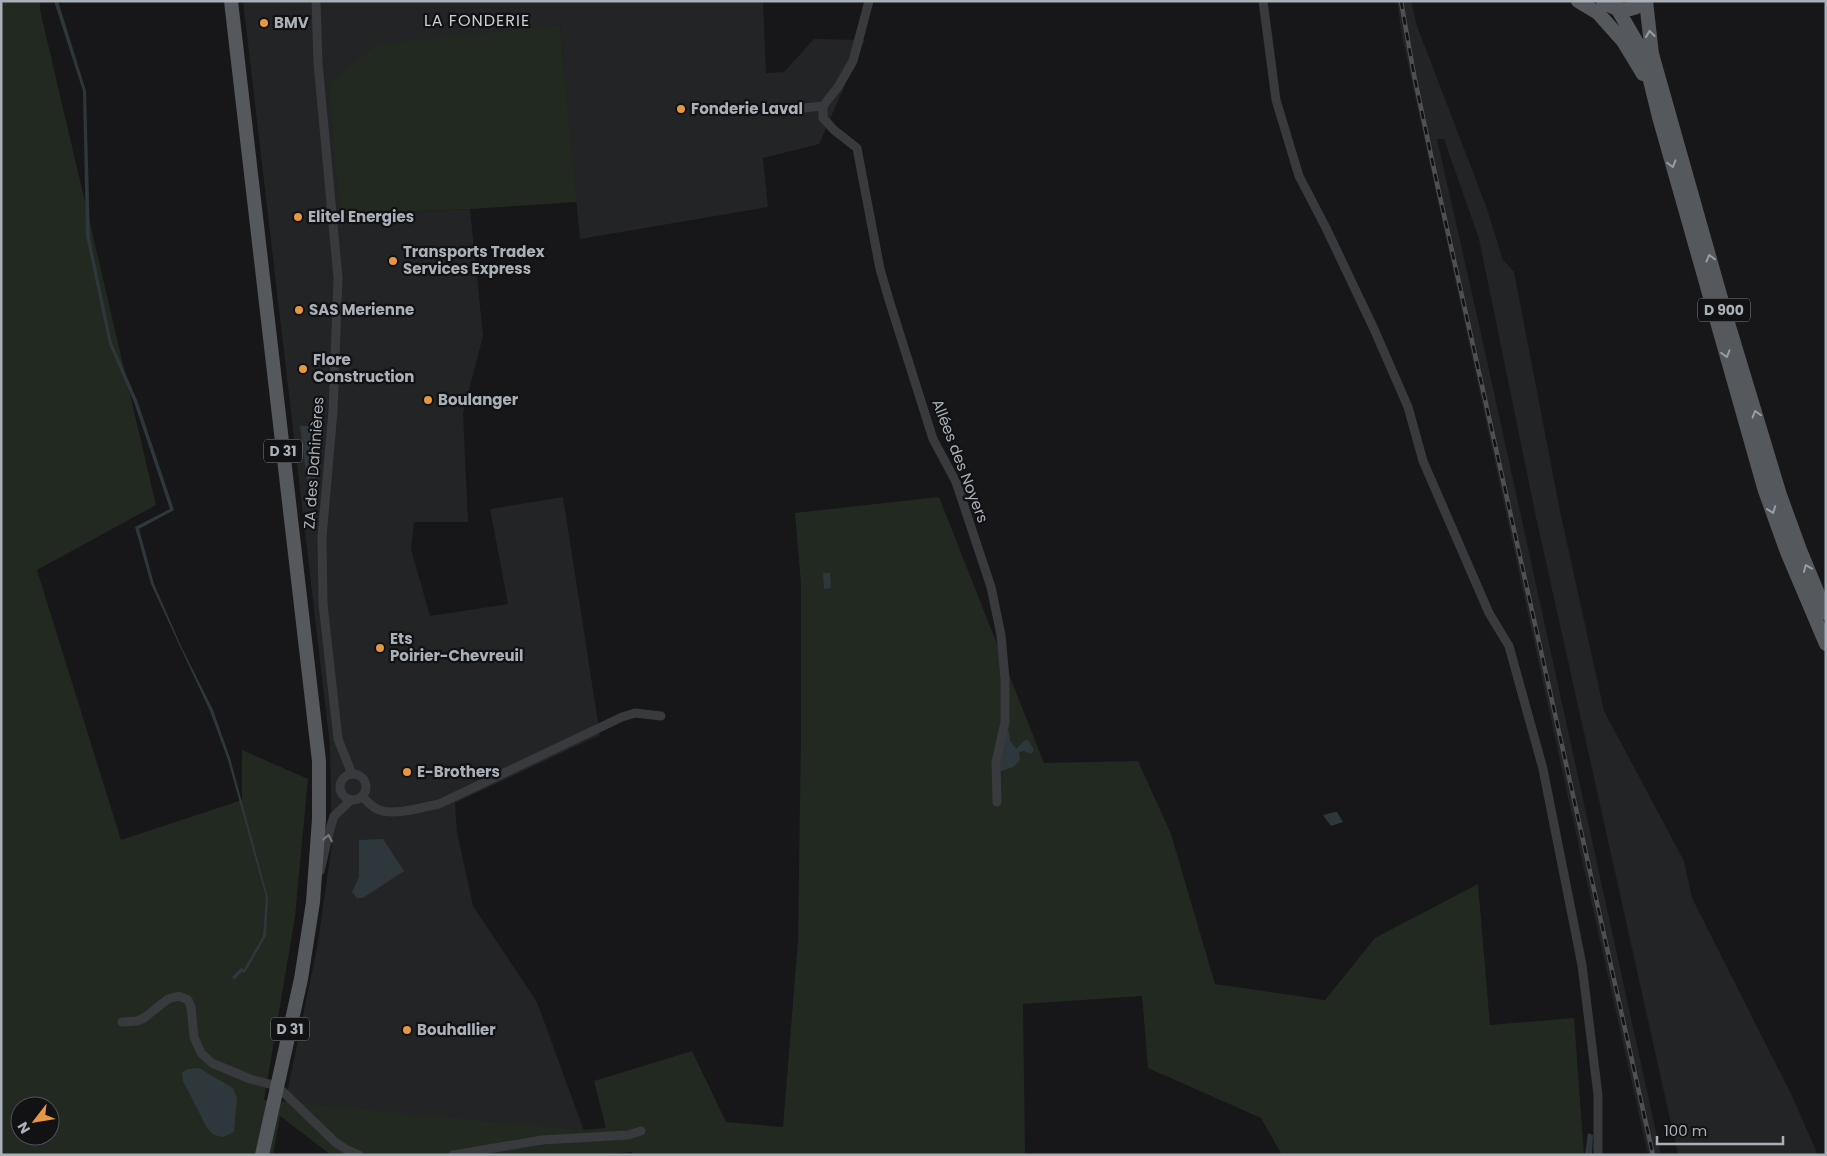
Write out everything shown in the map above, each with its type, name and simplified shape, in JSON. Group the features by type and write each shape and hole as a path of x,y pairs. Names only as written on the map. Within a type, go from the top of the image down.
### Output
{"main road":[{"name":"D 31","path":"231,1 319,761 319,819 312,902 301,979 262,1155"},
{"path":"1578,1 1598,13 1623,41 1646,79 1659,117"},
{"path":"1602,1 1618,10 1633,9 1646,1"},
{"name":"D 900","path":"1646,1 1652,54 1728,323 1780,495 1826,613"},
{"name":"D 900","path":"1618,10 1639,46 1648,68 1659,117 1765,492 1791,561 1826,644"}],"street":[{"name":"ZA des Dahinières","path":"316,1 318,63 338,278 333,411 322,537 323,604 338,739 352,774"},
{"path":"804,108 823,106 838,87 853,60 869,1"},
{"path":"1263,1 1276,100 1299,176 1326,228 1382,347 1408,407 1423,461 1489,613 1509,646 1517,672 1543,769 1582,965 1598,1095 1598,1155"},
{"name":"Allées des Noyers","path":"823,106 823,118 834,130 857,148 880,269 890,303 933,439 956,482 991,587 1001,635 1005,679 1006,722 996,762 997,802"},
{"path":"362,796 375,808 392,812 439,804 622,717 635,713 661,716"},
{"path":"312,902 334,816 351,800 362,796 366,788 364,779 357,774 345,777 340,784 343,796 351,800"},
{"path":"122,1022 137,1021 144,1018 168,999 179,996 188,1000 191,1007 194,1037 201,1053 212,1063 250,1079 277,1086 335,1142 359,1155"},
{"path":"454,1155 542,1140 628,1134 641,1131"}],"shaded area":[{"path":"1,1 40,1 40,10 156,505 37,570 121,840 242,800 242,750 308,779 295,917 264,1100 583,1130 606,1128 594,1081 692,1051 726,1122 783,1127 798,940 801,584 795,513 939,497 1044,763 1138,761 1171,834 1215,984 1325,1000 1375,938 1478,884 1490,1025 1574,1018 1584,1155 1282,1155 1261,1118 1148,1068 1142,996 1023,1004 1025,1155 632,1155 632,1152 594,1155 331,1155 280,1116 273,1155 1,1155"},
{"path":"54,1 58,1 86,91 90,238 112,343 137,400 174,510 139,529 154,584 181,646 213,710 230,758 268,898 266,936 245,973 242,972 234,980 232,977 241,968 244,969 263,936 266,897 228,760 210,711 151,584 135,527 170,509 134,402 109,344 86,236 83,91"},
{"path":"243,1 763,1 766,73 784,72 814,39 865,40 819,144 763,158 768,207 580,239 560,25 340,214 470,209 483,336 463,413 468,522 414,522 411,549 430,616 508,604 490,509 563,497 600,735 455,803 457,832 473,906 537,1002 588,1142 284,1107 317,948 332,844 330,746"},
{"path":"1397,1 1411,1 1417,26 1486,206 1503,260 1514,272 1560,511 1604,711 1684,861 1692,898 1792,1096 1818,1155 1678,1155 1536,517 1479,239 1444,139 1437,139 1661,1155 1648,1155 1403,41"},
{"path":"560,25 577,202 470,209 340,214 329,83 378,44"},
{"path":"319,425 316,484 308,489 300,426"},
{"path":"823,573 830,573 831,588 824,589"},
{"path":"1009,731 1010,741 1016,749 1024,741 1028,740 1034,750 1031,754 1024,751 1019,752 1020,760 1013,767 999,772 1004,733"},
{"path":"1337,812 1343,822 1331,826 1323,815"},
{"path":"383,839 404,871 363,898 357,898 352,892 359,877 359,840"},
{"path":"199,1068 233,1088 237,1098 234,1132 223,1137 214,1135 207,1128 183,1081 182,1072 188,1069"},
{"path":"1588,1133 1593,1135 1592,1155 1585,1155"}],"railway":[{"path":"1401,1 1414,75 1438,188 1653,1155"}],"place":[{"name":"BMV","path":"264,23"},
{"name":"Fonderie Laval","path":"681,109"},
{"name":"Elitel Energies","path":"298,217"},
{"name":"Transports Tradex Services Express","path":"393,261"},
{"name":"SAS Merienne","path":"299,310"},
{"name":"Flore Construction","path":"303,369"},
{"name":"Boulanger","path":"428,400"},
{"name":"Ets Poirier-Chevreuil","path":"380,648"},
{"name":"E-Brothers","path":"407,772"},
{"name":"Bouhallier","path":"407,1030"}],"district":[{"name":"LA FONDERIE","path":"477,20"}]}
